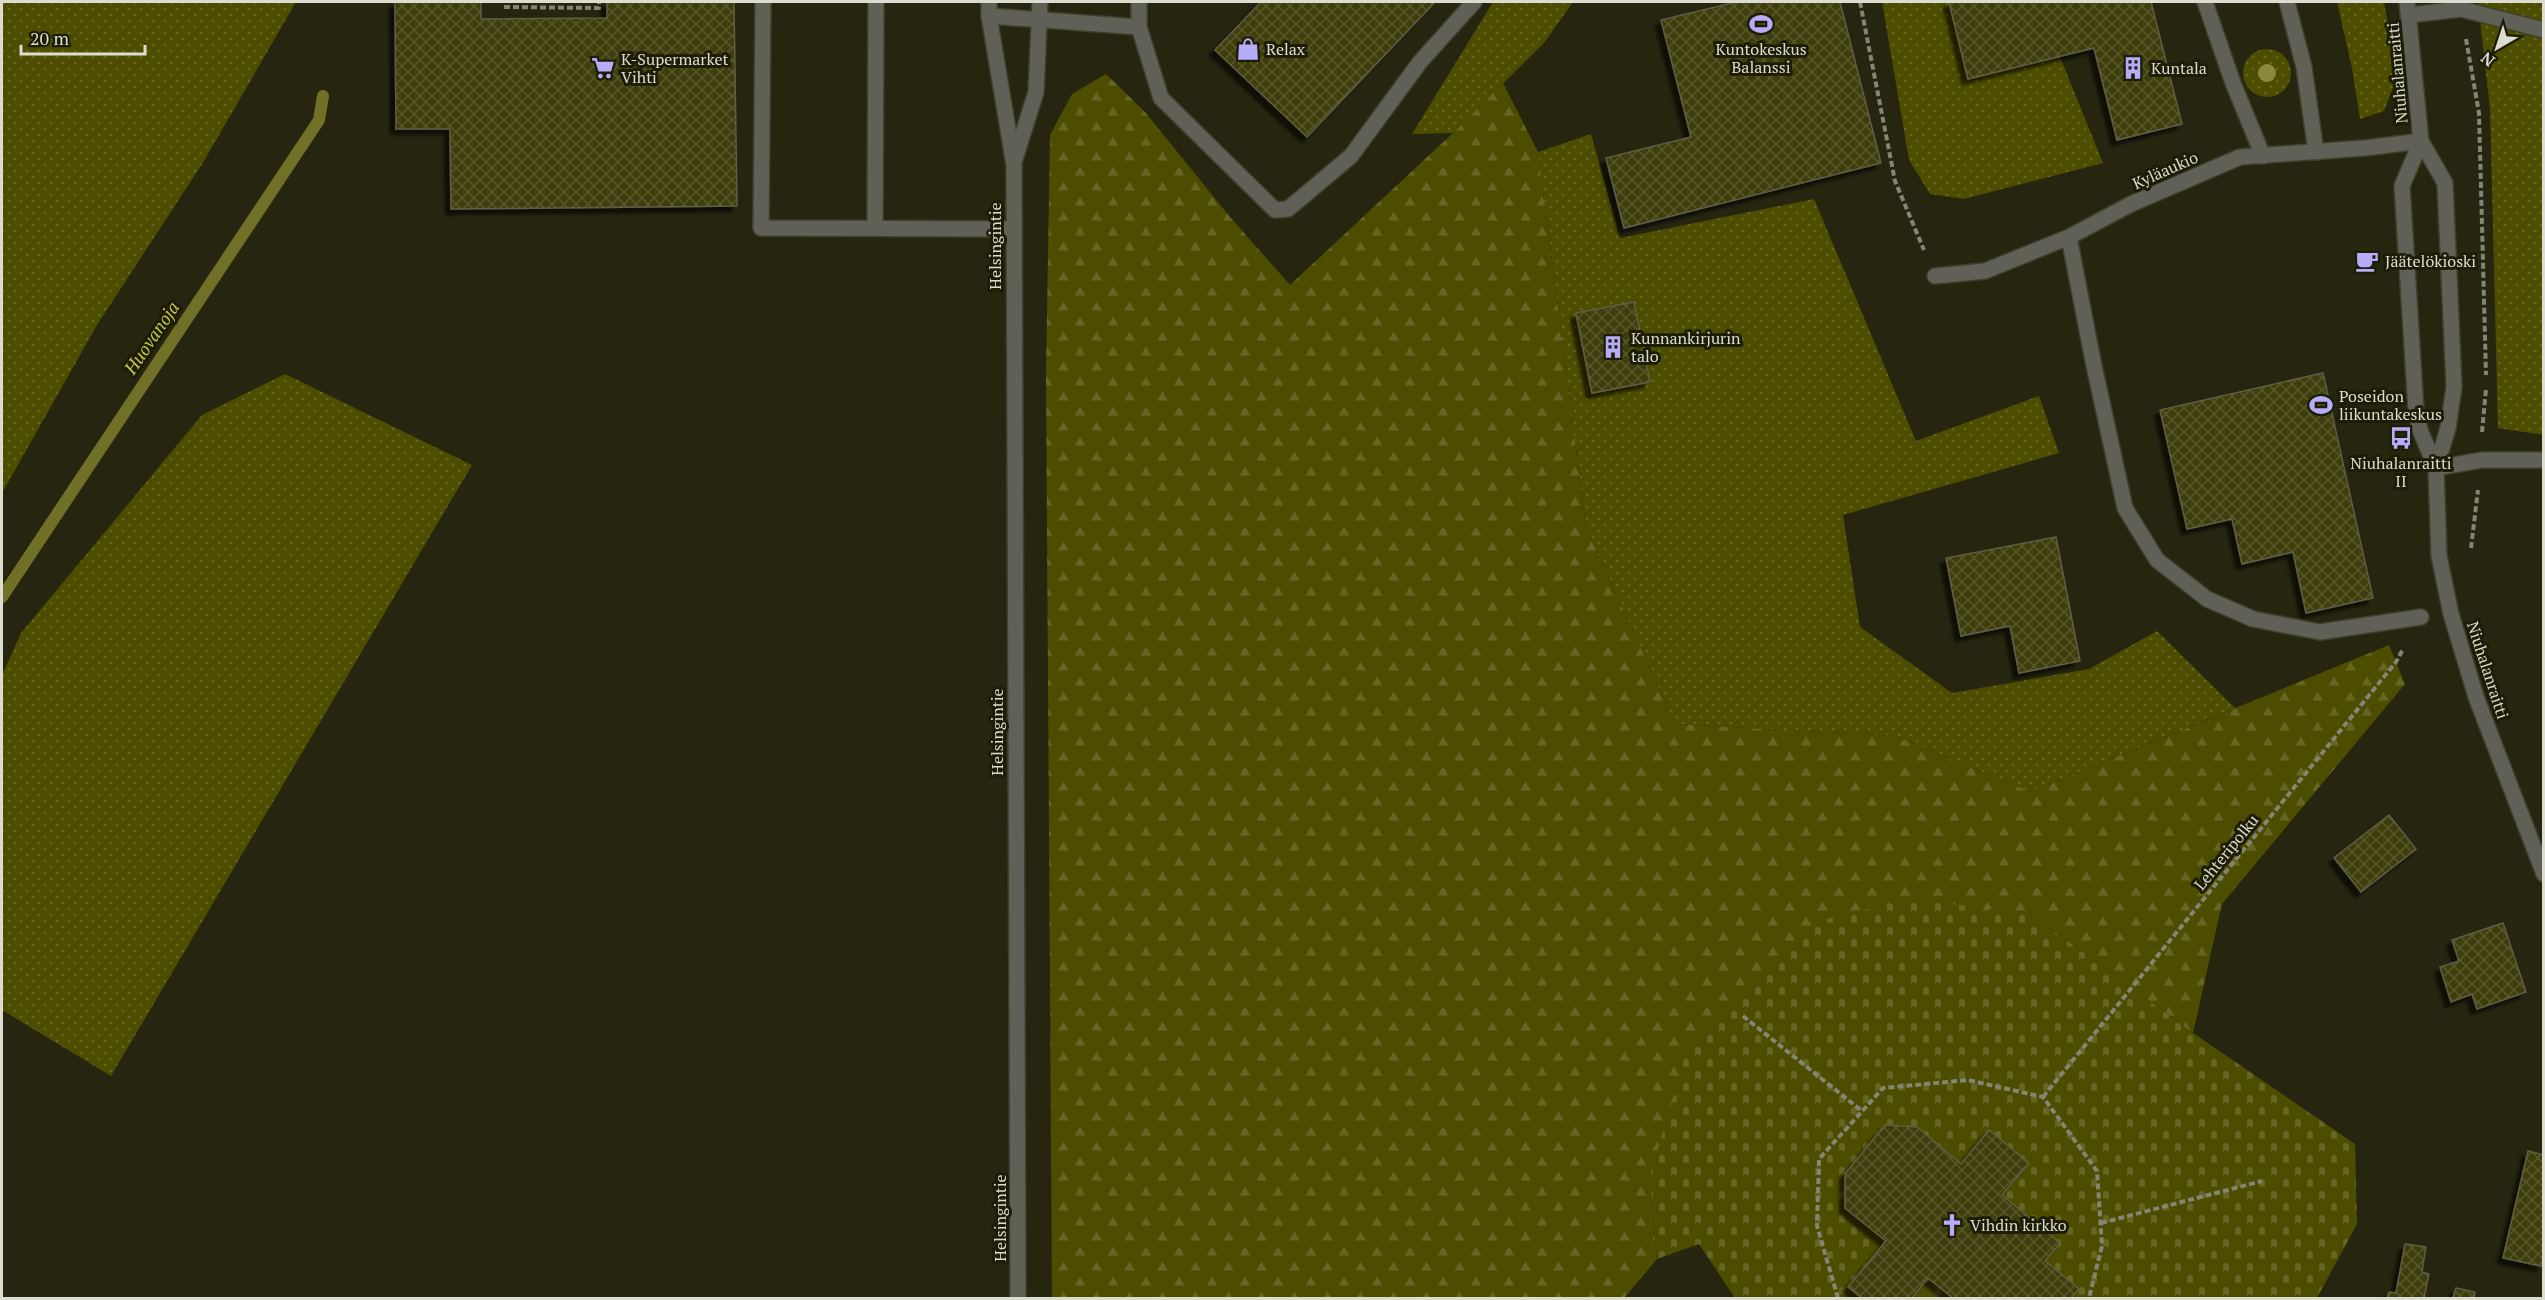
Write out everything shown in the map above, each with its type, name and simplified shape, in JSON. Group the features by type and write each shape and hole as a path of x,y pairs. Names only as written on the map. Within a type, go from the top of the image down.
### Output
{"street":[{"path":"763,2 761,228 1013,229"},
{"path":"875,228 876,2"},
{"name":"Helsingintie","path":"1014,165 1036,92 1040,2"},
{"path":"1139,2 1138,27 1161,98 1275,210 1288,209 1351,156 1420,62 1474,2"},
{"path":"2205,2 2233,83 2263,156"},
{"path":"2287,2 2304,67 2316,152"},
{"path":"2408,8 2461,9 2544,30"},
{"name":"Niuhalanraitti","path":"2408,8 2421,141 2445,183 2454,387 2448,428 2436,468 2439,556 2451,614 2476,697 2544,874"},
{"path":"989,9 1040,20 1138,27"},
{"name":"Helsingintie","path":"989,9 1014,165 1018,1299"},
{"name":"Kyläaukio","path":"1935,276 1984,271 2069,237 2131,204 2240,157 2421,141"},
{"name":"Niuhalanraitti","path":"2421,141 2402,186 2416,411 2420,430 2436,468"},
{"path":"2069,237 2125,508 2157,560 2207,599 2253,619 2320,632 2421,617"},
{"path":"2436,468 2482,460 2544,460"}],"path":[{"path":"504,7 599,8 599,2"},
{"path":"1860,2 1895,181 1935,276"},
{"path":"2461,9 2479,113 2486,400 2482,420 2482,460 2470,553"},
{"name":"Lehteripolku","path":"2043,1097 2396,662 2421,617"},
{"path":"1743,1016 1862,1111"},
{"path":"1838,1299 1817,1226 1819,1159 1883,1088 1968,1080 2043,1097 2097,1171 2102,1246 2088,1299"},
{"path":"2101,1223 2262,1181"}],"green space":[{"path":"2,2 296,2 204,161 97,325 2,493"},
{"path":"1493,2 1573,2 1544,43 1453,133 1412,134"},
{"path":"1882,2 1949,2 1968,79 2060,57 2103,163 1964,199 1930,194 1909,160"},
{"path":"2337,2 2384,2 2397,77 2384,111 2360,119 2352,68"},
{"path":"2478,2 2543,2 2543,435 2498,428 2490,109"},
{"path":"2262,49 2272,49 2287,59 2291,73 2290,82 2281,93 2272,97 2262,97 2247,87 2243,78 2243,68 2253,53"},
{"path":"1106,74 1145,112 1230,217 1290,285 1453,133 1503,83 1538,152 1586,527 1675,724 1895,736 2031,792 2389,645 2405,684 2222,904 2193,1033 2031,914 1650,1177 1657,1259 1624,1298 1052,1298 1046,373 1050,135 1072,94"},
{"path":"1591,134 1620,238 1814,199 1916,441 2039,396 2059,453 1843,515 1860,627 1952,693 2089,669 2157,631 2235,708 2031,792 1895,736 1675,724 1586,527 1538,152"},
{"path":"285,374 472,465 111,1076 2,1010 2,675 21,633 202,415"},
{"path":"1912,899 2031,914 2193,1033 2355,1144 2357,1224 2317,1298 1735,1298 1699,1244 1657,1259 1650,1177 1689,1042 1818,921"}],"building":[{"path":"395,2 481,2 481,19 607,18 607,2 734,2 737,206 451,209 450,129 396,129"},
{"path":"1261,2 1435,2 1307,137 1215,50"},
{"path":"1736,2 1840,2 1881,163 1624,228 1606,158 1691,137 1661,20"},
{"name":"Kuntala","path":"1949,2 2151,2 2182,124 2117,140 2094,48 1968,79"},
{"name":"Kunnankirjurin talo","path":"1634,302 1650,382 1592,393 1576,313"},
{"path":"2323,373 2373,598 2306,613 2293,552 2242,564 2232,519 2187,529 2160,410"},
{"path":"2056,537 2080,661 2019,673 2010,626 1961,636 1946,558"},
{"path":"2389,815 2416,849 2361,892 2334,858"},
{"path":"2503,923 2526,992 2477,1009 2472,994 2451,1002 2440,967 2459,961 2452,940"},
{"name":"Vihdin kirkko","path":"1885,1125 1917,1127 1961,1164 1989,1130 2029,1163 2002,1195 2060,1243 2045,1261 2079,1289 2071,1298 1953,1298 1928,1278 1912,1298 1862,1298 1848,1287 1886,1241 1845,1208 1845,1174"},
{"path":"2528,1151 2544,1155 2544,1254 2541,1266 2503,1258"},
{"path":"2405,1244 2426,1247 2422,1272 2429,1274 2424,1298 2387,1298 2389,1292 2396,1293"},
{"path":"2456,1288 2475,1292 2474,1298 2453,1298"}],"waterway":[{"name":"Huovanoja","path":"2,597 319,120 323,96"}],"place":[{"name":"Kuntokeskus Balanssi","path":"1761,24"},
{"name":"Relax","path":"1248,49"},
{"name":"K-Supermarket Vihti","path":"603,68"},
{"name":"Kuntala","path":"2133,68"},
{"name":"Jäätelökioski","path":"2367,261"},
{"name":"Kunnankirjurin talo","path":"1613,347"},
{"name":"Poseidon liikuntakeskus","path":"2321,405"},
{"name":"Niuhalanraitti II","path":"2401,438"},
{"name":"Vihdin kirkko","path":"1952,1225"}]}
